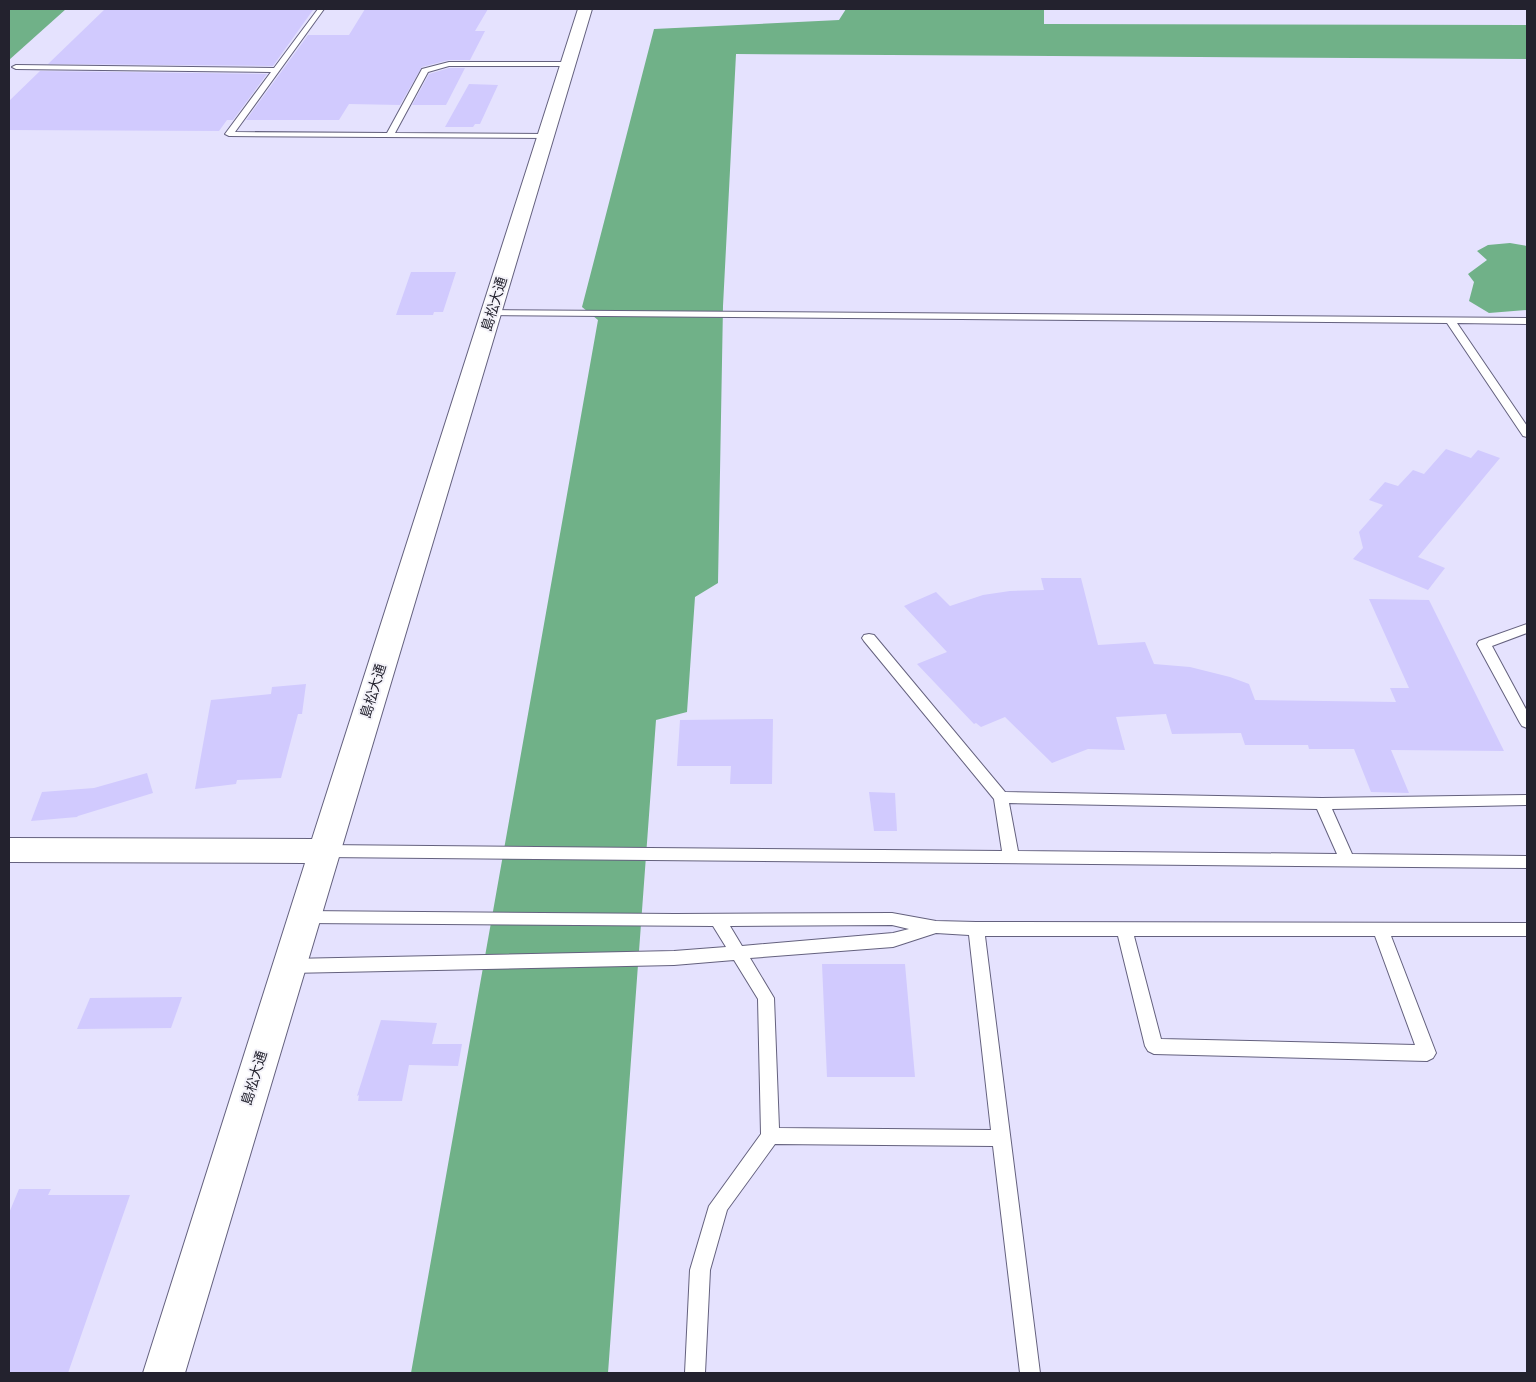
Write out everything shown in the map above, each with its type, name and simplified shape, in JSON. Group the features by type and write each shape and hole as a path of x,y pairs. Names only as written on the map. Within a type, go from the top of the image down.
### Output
{"street":[{"name":"島松大通","path":"164,1373 303,917 585,9"},
{"path":"9,850 324,851"}],"lane":[{"path":"321,9 229,134 546,136"},
{"path":"390,135 425,71 449,64 568,64"},
{"path":"16,67 276,70"},
{"path":"491,313 1527,321"},
{"path":"1450,320 1527,434"},
{"path":"1527,628 1484,644 1527,724"},
{"path":"869,638 1001,797 1011,857"},
{"path":"1001,797 1322,804 1527,800"},
{"path":"1322,804 1347,860"},
{"path":"324,851 1527,862"},
{"path":"303,917 892,918 936,927 976,928 1527,930"},
{"path":"695,1373 700,1270 719,1206 770,1136 766,998 717,919"},
{"path":"288,966 674,958 893,940 936,927"},
{"path":"976,928 1030,1373"},
{"path":"1124,929 1154,1046 1427,1053 1381,930"},
{"path":"770,1136 1001,1138"}],"green space":[{"path":"9,9 66,9 9,60"},
{"path":"846,9 1044,9 1044,24 1527,25 1527,59 736,54 723,306 718,583 695,597 687,712 656,720 608,1373 411,1373 598,320 582,307 654,29 839,20"},
{"path":"1510,243 1527,246 1527,310 1489,313 1469,301 1474,282 1468,274 1487,260 1477,251 1488,245"}],"building":[{"path":"105,9 313,10 273,66 48,64"},
{"path":"365,9 488,9 475,31 485,31 470,60 449,60 422,67 400,105 349,104 339,120 246,120 308,35 349,35"},
{"path":"449,68 465,68 446,105 412,105 429,74"},
{"path":"40,71 267,74 233,120 227,120 219,131 9,130 9,101"},
{"path":"469,84 498,85 480,124 475,124 473,127 445,127"},
{"path":"411,272 456,272 443,312 434,312 433,315 396,315"},
{"path":"1446,449 1471,458 1478,450 1500,458 1418,557 1445,568 1428,590 1353,559 1363,548 1359,532 1383,505 1369,500 1385,482 1398,486 1413,470 1424,474"},
{"path":"1041,578 1081,578 1098,645 1145,642 1154,664 1190,667 1230,677 1249,684 1255,700 1396,702 1390,688 1409,688 1369,599 1429,600 1504,751 1391,750 1409,793 1371,792 1354,749 1309,749 1308,745 1245,745 1241,733 1172,734 1166,714 1116,717 1125,750 1088,749 1052,763 1005,717 981,727 976,723 974,724 917,664 947,652 904,606 936,592 950,606 983,595 1010,591 1044,590"},
{"path":"306,684 302,714 298,714 281,778 237,780 236,784 195,789 211,700 271,694 272,687"},
{"path":"773,719 772,784 730,784 731,766 677,766 680,720"},
{"path":"147,773 153,793 77,817 31,821 42,792 94,788"},
{"path":"869,792 895,793 897,831 874,831"},
{"path":"822,964 905,964 915,1077 827,1077"},
{"path":"182,997 171,1028 77,1029 90,998"},
{"path":"381,1020 437,1023 432,1044 462,1044 458,1066 409,1065 402,1101 358,1101 359,1095 357,1096"},
{"path":"19,1189 51,1189 48,1195 130,1195 68,1373 9,1373 9,1213"}]}
